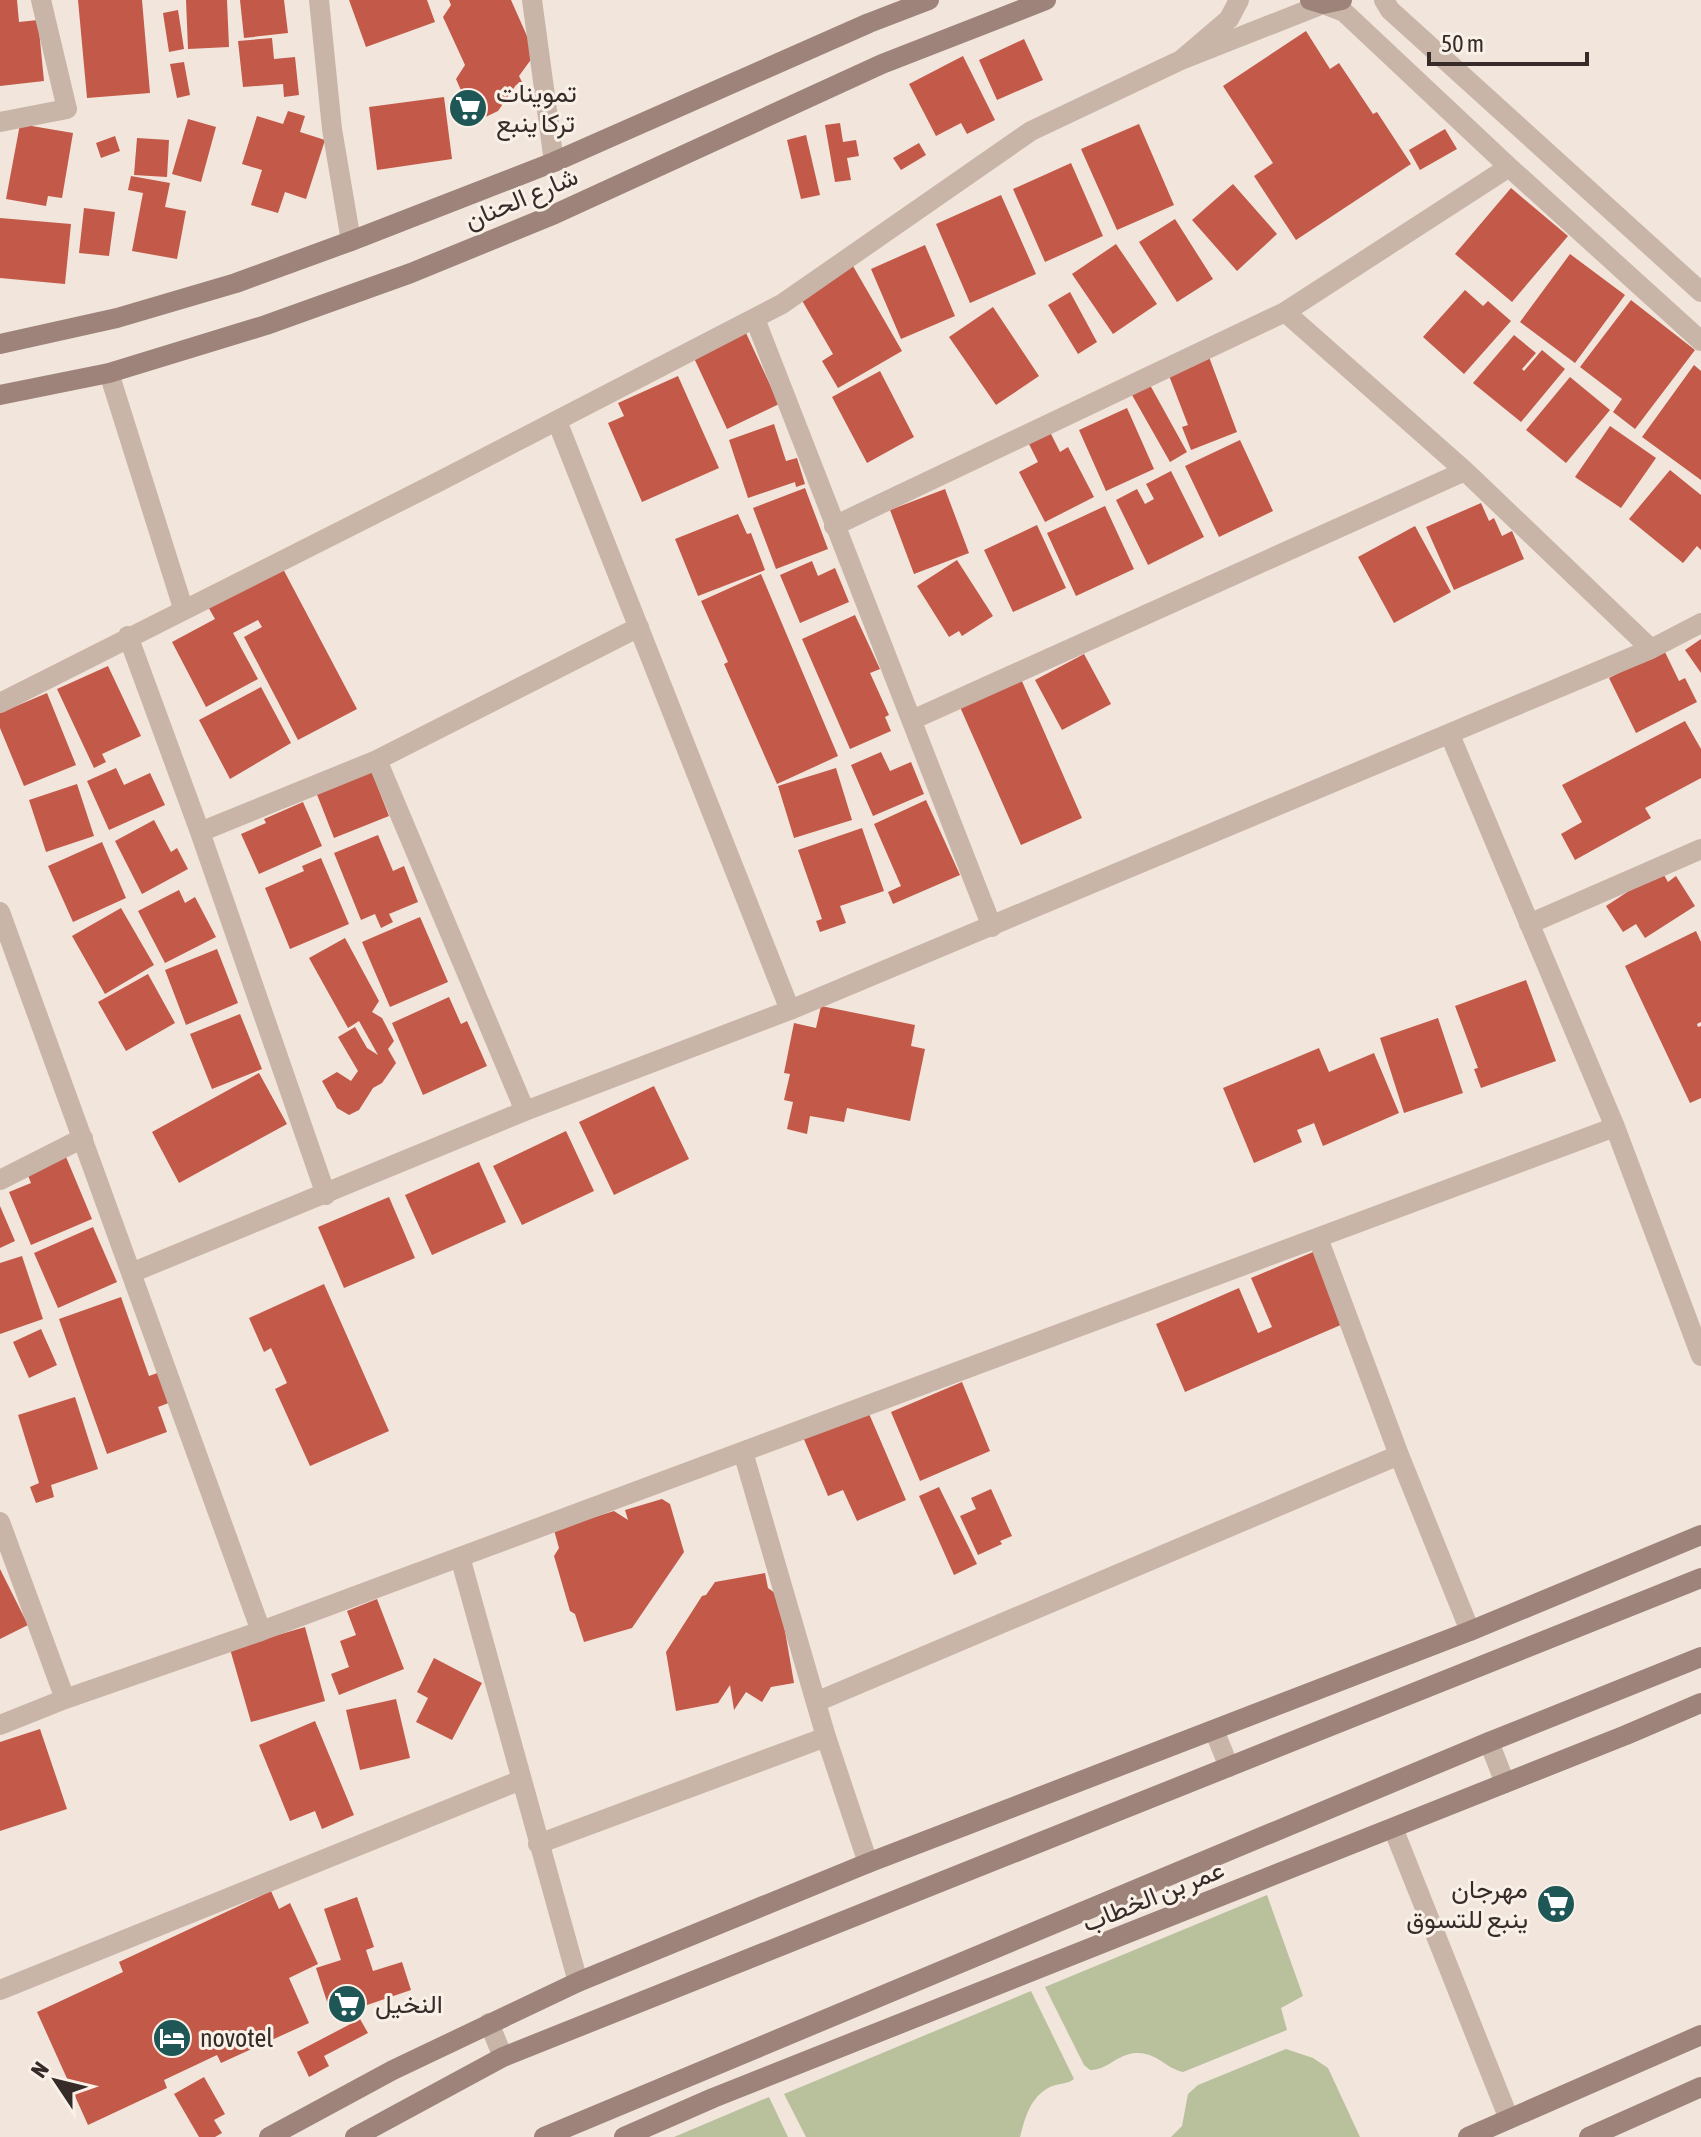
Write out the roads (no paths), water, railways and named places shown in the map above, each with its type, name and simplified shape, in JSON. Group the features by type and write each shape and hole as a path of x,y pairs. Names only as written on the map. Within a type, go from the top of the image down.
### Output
{"main road":[{"name":"شارع الحنان","path":"0,344 117,318 221,287 351,241 554,162 869,23 929,0"},
{"name":"شارع الحنان","path":"0,395 109,373 266,325 411,273 555,214 882,64 1046,0"},
{"path":"269,2137 393,2070 578,1982 868,1863 1470,1631 1701,1535"},
{"path":"355,2137 503,2057 1701,1578"},
{"path":"544,2137 1489,1742 1701,1657"},
{"name":"عمر بن الخطاب","path":"624,2137 713,2098 1701,1703"},
{"path":"1468,2137 1701,2035"},
{"path":"1589,2137 1701,2087"}],"street":[{"path":"0,122 67,109 41,0"},
{"path":"319,0 332,129 351,241"},
{"path":"532,0 554,162"},
{"path":"1181,60 1229,19 1239,0"},
{"path":"1384,0 1390,10 1701,292"},
{"path":"0,703 755,319 782,304 1031,131 1181,60 1325,1 1358,24 1509,167 1701,341"},
{"path":"834,526 1285,312 1509,167"},
{"path":"1285,312 1465,471 1651,649"},
{"path":"755,319 992,927"},
{"path":"109,373 183,608"},
{"path":"557,421 790,1010"},
{"path":"912,720 1465,471"},
{"path":"131,1273 525,1111 790,1010 992,927 1651,649 1701,623"},
{"path":"200,832 377,760 639,627"},
{"path":"128,636 200,832 326,1195"},
{"path":"1450,735 1615,1127 1697,1334 1701,1356"},
{"path":"377,760 525,1111"},
{"path":"1529,924 1701,849"},
{"path":"0,912 7,955 83,1138 261,1631"},
{"path":"0,1725 65,1699 261,1631 1615,1127"},
{"path":"0,1180 83,1138"},
{"path":"1318,1238 1399,1455 1470,1631"},
{"path":"743,1452 826,1737 868,1863"},
{"path":"816,1702 1399,1455"},
{"path":"0,1522 65,1699"},
{"path":"460,1557 578,1982"},
{"path":"1214,1730 1229,1767"},
{"path":"538,1844 826,1737"},
{"path":"1489,1742 1505,1783"},
{"path":"0,1990 521,1780"},
{"path":"1393,1828 1509,2119"},
{"path":"489,2023 503,2057"}],"place":[{"name":"تموينات تركا ينبع","path":"468,108"},
{"name":"مهرجان ينبع للتسوق","path":"1556,1904"},
{"name":"النخيل","path":"347,2004"},
{"name":"novotel","path":"172,2038"}]}
